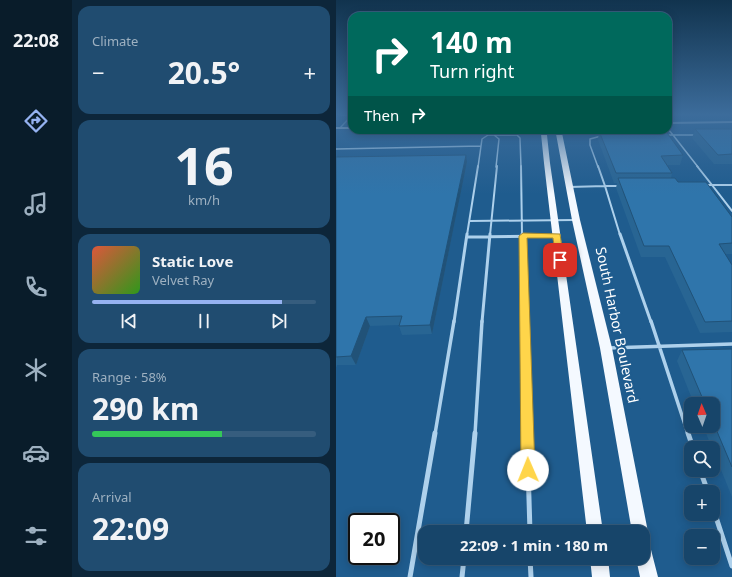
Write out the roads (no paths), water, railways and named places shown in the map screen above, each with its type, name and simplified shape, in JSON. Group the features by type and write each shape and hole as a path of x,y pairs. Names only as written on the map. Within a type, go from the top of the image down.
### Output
{"main road":[{"name":"South Harbor Boulevard","path":"545,141 594,525"},
{"name":"South Harbor Boulevard","path":"560,141 576,220 606,348 639,525"},
{"path":"600,565 601,577"},
{"path":"647,565 649,577"}],"lane":[{"path":"410,577 470,221 482,141"},
{"path":"467,525 476,426 481,334 499,141"},
{"path":"520,141 530,525"},
{"path":"590,141 614,218 660,347 691,441"},
{"path":"678,141 732,211"},
{"path":"336,149 481,146"},
{"path":"704,185 732,185"},
{"path":"569,187 620,186"},
{"path":"470,221 522,220 556,228"},
{"path":"467,237 523,236 556,228 576,220"},
{"path":"606,348 732,344"},
{"path":"717,521 732,566"},
{"path":"462,577 463,565"},
{"path":"530,565 531,577"}]}
